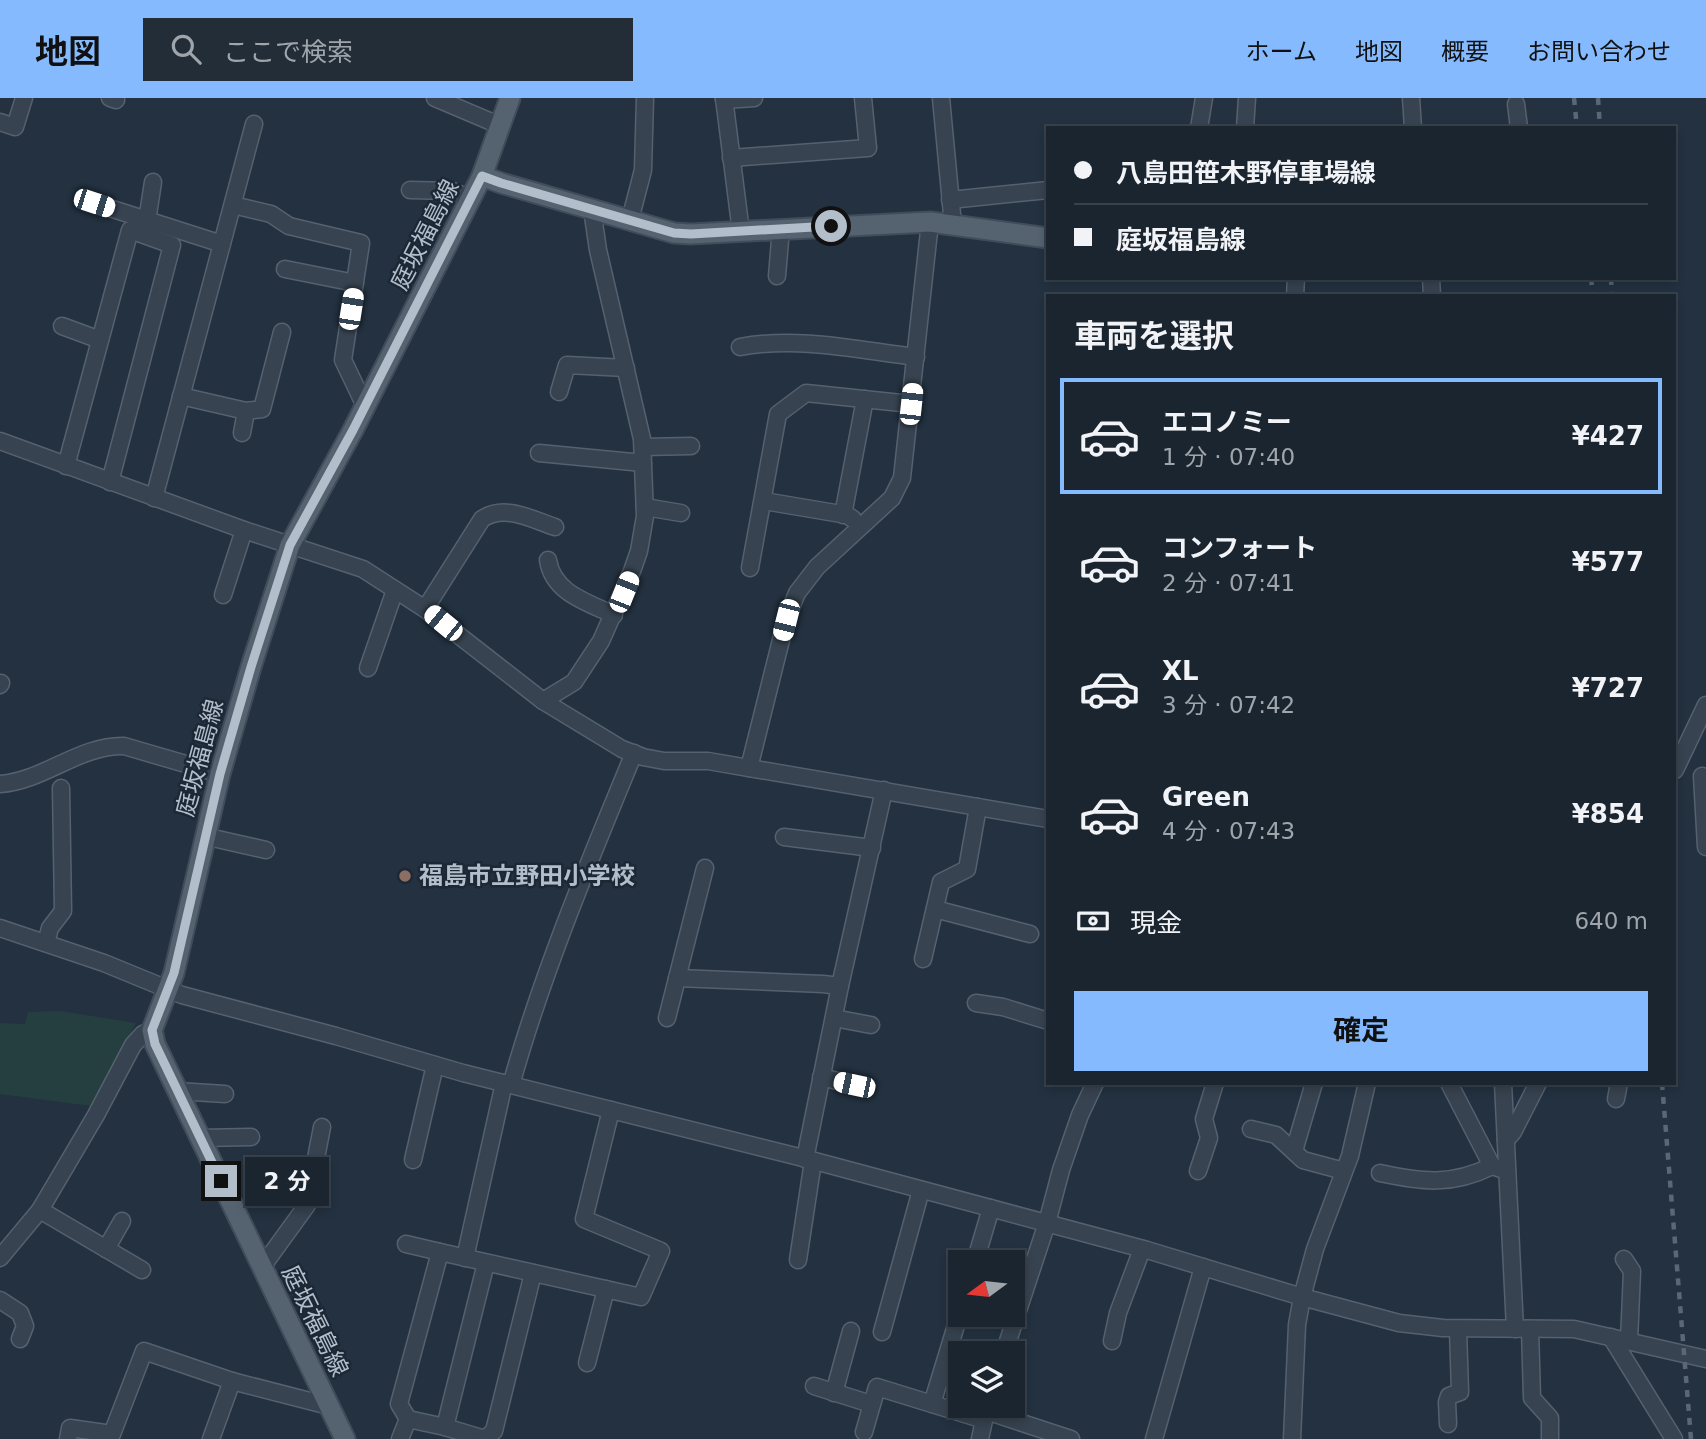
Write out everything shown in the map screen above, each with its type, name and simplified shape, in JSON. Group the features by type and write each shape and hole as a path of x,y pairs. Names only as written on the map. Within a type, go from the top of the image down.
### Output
{"main road":[{"name":"庭坂福島線","path":"345,1439 269,1269 200,1138 155,1044 152,1030 174,973 220,774 290,545 365,406 482,176 510,98"},
{"path":"482,176 674,233 930,222 1046,238"}],"street":[{"path":"0,122 15,127 24,98"},
{"path":"435,98 501,126"},
{"path":"631,220 643,170 645,98"},
{"path":"741,232 724,99 754,98"},
{"path":"731,158 868,148 863,98"},
{"path":"941,98 953,225"},
{"path":"1199,126 1204,98"},
{"path":"1245,126 1247,98"},
{"path":"1411,98 1413,126"},
{"path":"1517,104 1519,126"},
{"path":"154,498 254,124"},
{"path":"147,221 153,182"},
{"path":"410,190 453,191 470,199"},
{"path":"950,200 1046,190"},
{"path":"94,203 222,244"},
{"path":"233,205 271,214 289,226 361,243 343,360 365,406"},
{"path":"543,701 574,682 601,641 639,551 645,507 643,455 598,247 593,209"},
{"path":"749,768 786,620 797,593 817,567 892,498 902,478 930,222"},
{"path":"777,276 781,228"},
{"path":"66,466 130,230 173,245 110,482"},
{"path":"285,269 355,283"},
{"path":"62,326 100,340"},
{"path":"181,396 246,411 262,409 282,332"},
{"path":"740,347 766,342 808,343 916,357"},
{"path":"559,392 567,365 626,368"},
{"path":"751,568 778,414 806,393 911,404"},
{"path":"844,515 864,399"},
{"path":"242,433 246,411"},
{"path":"0,441 244,530 363,569 425,609 543,701 622,749 664,761 708,761 1046,818"},
{"path":"539,453 643,455 691,446"},
{"path":"764,501 844,515 864,526"},
{"path":"645,507 681,513"},
{"path":"425,609 482,519 491,513 501,510 555,527"},
{"path":"223,595 244,530"},
{"path":"548,560 550,573 557,584 614,615"},
{"path":"369,668 395,590"},
{"path":"1676,768 1706,705"},
{"path":"0,784 19,781 87,752 113,746 124,746 220,774"},
{"path":"465,1258 508,1084 587,866 634,753"},
{"path":"1676,777 1704,776 1706,846"},
{"path":"46,943 50,928 63,911 61,788"},
{"path":"798,1260 821,1077 884,790"},
{"path":"923,959 941,882 967,869 978,807"},
{"path":"204,836 266,850"},
{"path":"784,837 872,848"},
{"path":"667,1018 705,869"},
{"path":"935,909 1030,934"},
{"path":"0,928 146,979 168,990 435,1065 1047,1223 1399,1323 1458,1329 1574,1329 1706,1359"},
{"path":"677,978 840,986"},
{"path":"976,1003 1003,1007 1046,1020"},
{"path":"834,1018 871,1025"},
{"path":"1,1255 40,1210 96,1115 132,1045 143,1034 152,1030"},
{"path":"413,1160 435,1065"},
{"path":"821,1077 854,1085"},
{"path":"1008,1341 1047,1223 1061,1170 1080,1115 1094,1085"},
{"path":"1199,1171 1209,1138 1204,1118 1214,1085"},
{"path":"1294,1151 1313,1085"},
{"path":"1292,1439 1297,1325 1302,1297 1315,1249 1350,1156 1367,1085"},
{"path":"1450,1085 1500,1168"},
{"path":"1503,1085 1506,1140 1500,1168 1532,1398 1550,1418 1550,1439"},
{"path":"1506,1140 1513,1132 1537,1085"},
{"path":"177,1091 225,1094"},
{"path":"406,1244 640,1297 661,1251 584,1219 611,1110"},
{"path":"269,1269 306,1205 322,1127"},
{"path":"1251,1129 1276,1135 1303,1160 1344,1171"},
{"path":"200,1138 251,1137"},
{"path":"1380,1173 1412,1180 1452,1181 1500,1168"},
{"path":"882,1332 921,1190"},
{"path":"979,1250 991,1208"},
{"path":"40,1210 142,1270"},
{"path":"106,1249 122,1221"},
{"path":"1112,1341 1118,1313 1142,1249"},
{"path":"440,1252 399,1404 408,1419 485,1439 495,1431 533,1273"},
{"path":"1624,1259 1632,1271 1629,1341"},
{"path":"445,1427 486,1263"},
{"path":"1154,1439 1203,1267"},
{"path":"587,1363 606,1289"},
{"path":"0,1300 20,1313 25,1326 20,1339"},
{"path":"932,1404 956,1327"},
{"path":"1448,1424 1447,1402 1450,1396 1460,1392 1458,1329"},
{"path":"834,1393 851,1331"},
{"path":"1611,1337 1674,1439"},
{"path":"68,1439 70,1428 112,1434 144,1352 232,1381 329,1406"},
{"path":"211,1439 232,1381"},
{"path":"814,1386 871,1404"},
{"path":"864,1432 877,1387 948,1406"},
{"path":"979,1439 984,1418"},
{"path":"1005,1418 1071,1439"},
{"path":"400,1439 408,1419"}],"green space":[{"path":"61,1011 136,1023 91,1106 0,1094 0,1023 25,1024 28,1012"}],"railway":[{"path":"1574,98 1577,126"},
{"path":"1598,98 1600,126"},
{"path":"1591,280 1593,294"},
{"path":"1611,280 1612,294"},
{"path":"1662,1085 1691,1439"}],"place":[{"name":"福島市立野田小学校","path":"405,876"}],"route":[{"path":"221,1181 155,1044 152,1030 174,973 220,774 290,545 353,430 482,176 674,233 831,226"}]}
